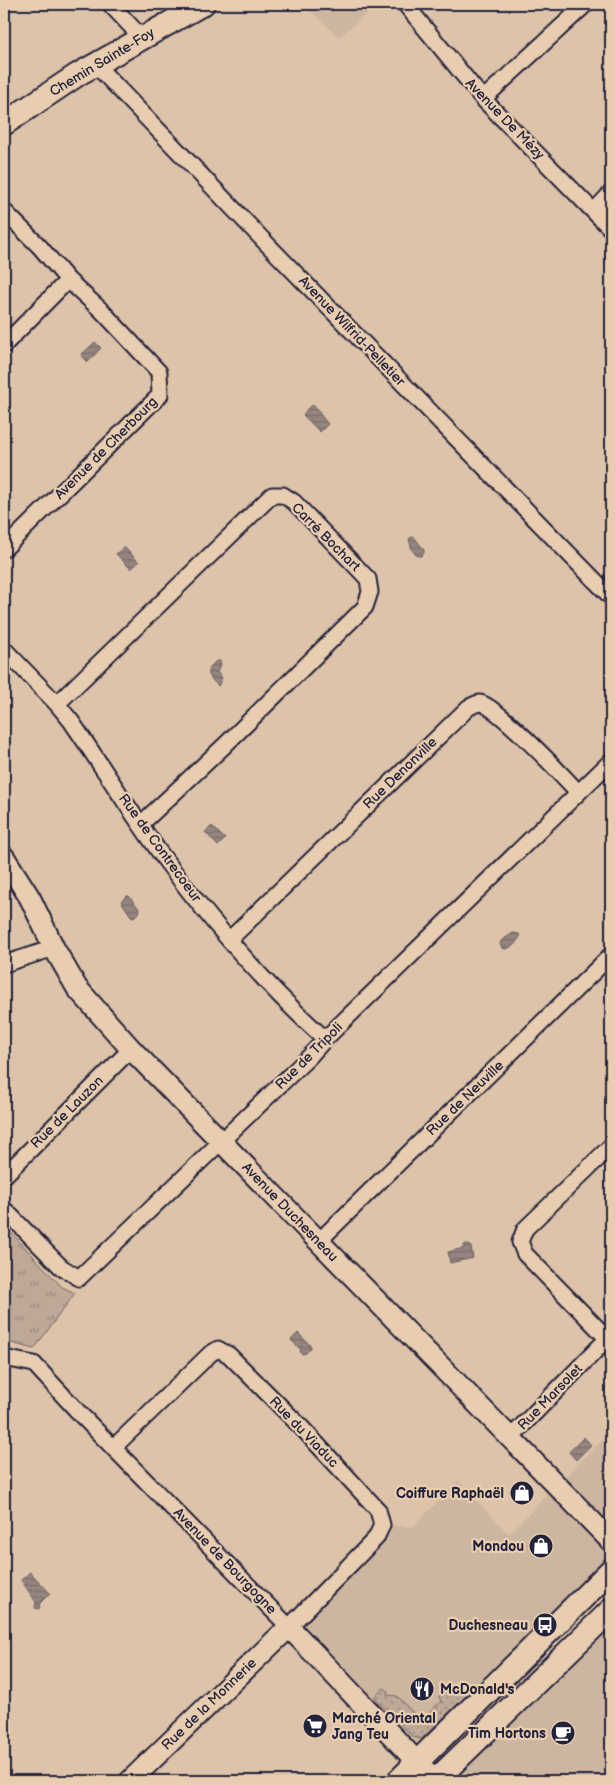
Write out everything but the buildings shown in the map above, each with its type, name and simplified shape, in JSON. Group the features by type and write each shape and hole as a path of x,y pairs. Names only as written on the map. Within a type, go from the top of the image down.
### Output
{"main road":[{"name":"Chemin Sainte-Foy","path":"4,124 95,64 203,4"},
{"path":"398,1781 611,1570"},
{"path":"435,1781 611,1610"}],"street":[{"path":"110,4 142,38"},
{"name":"Avenue De Mézy","path":"405,4 483,99 611,229"},
{"path":"483,99 579,6"},
{"name":"Avenue Wilfrid-Pelletier","path":"95,64 611,597"},
{"path":"594,211 611,193"},
{"name":"Avenue de Cherbourg","path":"4,211 68,280 102,311 159,372 160,395 4,549"},
{"path":"4,344 68,280"},
{"name":"Carré Bochart","path":"57,704 272,495 282,496 294,502 368,579 370,592 365,608 141,824"},
{"name":"Rue de Contrecoeur","path":"4,649 71,721 164,858 229,940 266,982 325,1039"},
{"name":"Rue Denonville","path":"229,940 468,707 480,703 489,707 530,743 578,792"},
{"name":"Rue de Tripoli","path":"4,1209 61,1267 79,1278 309,1057 325,1039 611,761"},
{"name":"Avenue Duchesneau","path":"4,857 30,898 54,948 77,988 131,1050 611,1541"},
{"path":"4,964 54,948"},
{"name":"Rue de Neuville","path":"319,1241 611,955"},
{"name":"Rue de Lauzon","path":"4,1176 131,1050"},
{"path":"609,1336 525,1254 520,1242 524,1229 611,1146"},
{"name":"Rue Marsolet","path":"511,1437 609,1336"},
{"name":"Rue du Viaduc","path":"114,1446 210,1354 218,1349 229,1355 302,1428 378,1510 382,1525 376,1538 289,1627"},
{"name":"Avenue de Bourgogne","path":"4,1358 34,1364 82,1416 114,1446 289,1627 435,1781"},
{"name":"Rue de la Monnerie","path":"130,1781 289,1627"}],"shaded area":[{"path":"303,4 378,4 339,37"},
{"path":"95,342 101,348 88,362 81,355"},
{"path":"313,405 328,424 320,432 303,415"},
{"path":"411,537 415,538 424,550 421,556 417,556 412,550 409,539"},
{"path":"124,547 139,562 131,569 116,554"},
{"path":"216,661 220,661 221,664 217,672 222,678 218,686 209,674 210,668"},
{"path":"212,826 225,839 218,846 205,832"},
{"path":"127,896 140,910 134,917 131,916 121,901"},
{"path":"513,933 519,934 520,937 514,945 506,949 502,948 501,941"},
{"path":"467,1244 471,1247 473,1258 450,1263 448,1252 464,1248 464,1245"},
{"path":"298,1333 311,1346 306,1353 302,1354 301,1350 291,1340"},
{"path":"611,1432 611,1570 417,1762 289,1627 382,1525 413,1527 458,1481 509,1534"},
{"path":"584,1437 591,1445 576,1460 569,1452"},
{"path":"30,1572 50,1593 40,1603 39,1609 35,1608 36,1602 21,1580"},
{"path":"611,1610 611,1781 435,1781"}],"green space":[{"path":"4,1225 62,1287 75,1293 34,1349 4,1341"},
{"path":"450,1684 458,1692 465,1685 472,1691 421,1739 413,1737 374,1697 384,1688 388,1691 387,1695 397,1696 417,1717 427,1715 441,1701 439,1697"}],"place":[{"name":"Coiffure Raphaël","path":"522,1493"},
{"name":"Mondou","path":"541,1546"},
{"name":"Duchesneau","path":"545,1625"},
{"name":"McDonald's","path":"422,1689"},
{"name":"Marché Oriental Jang Teu","path":"315,1726"},
{"name":"Tim Hortons","path":"563,1733"}]}
